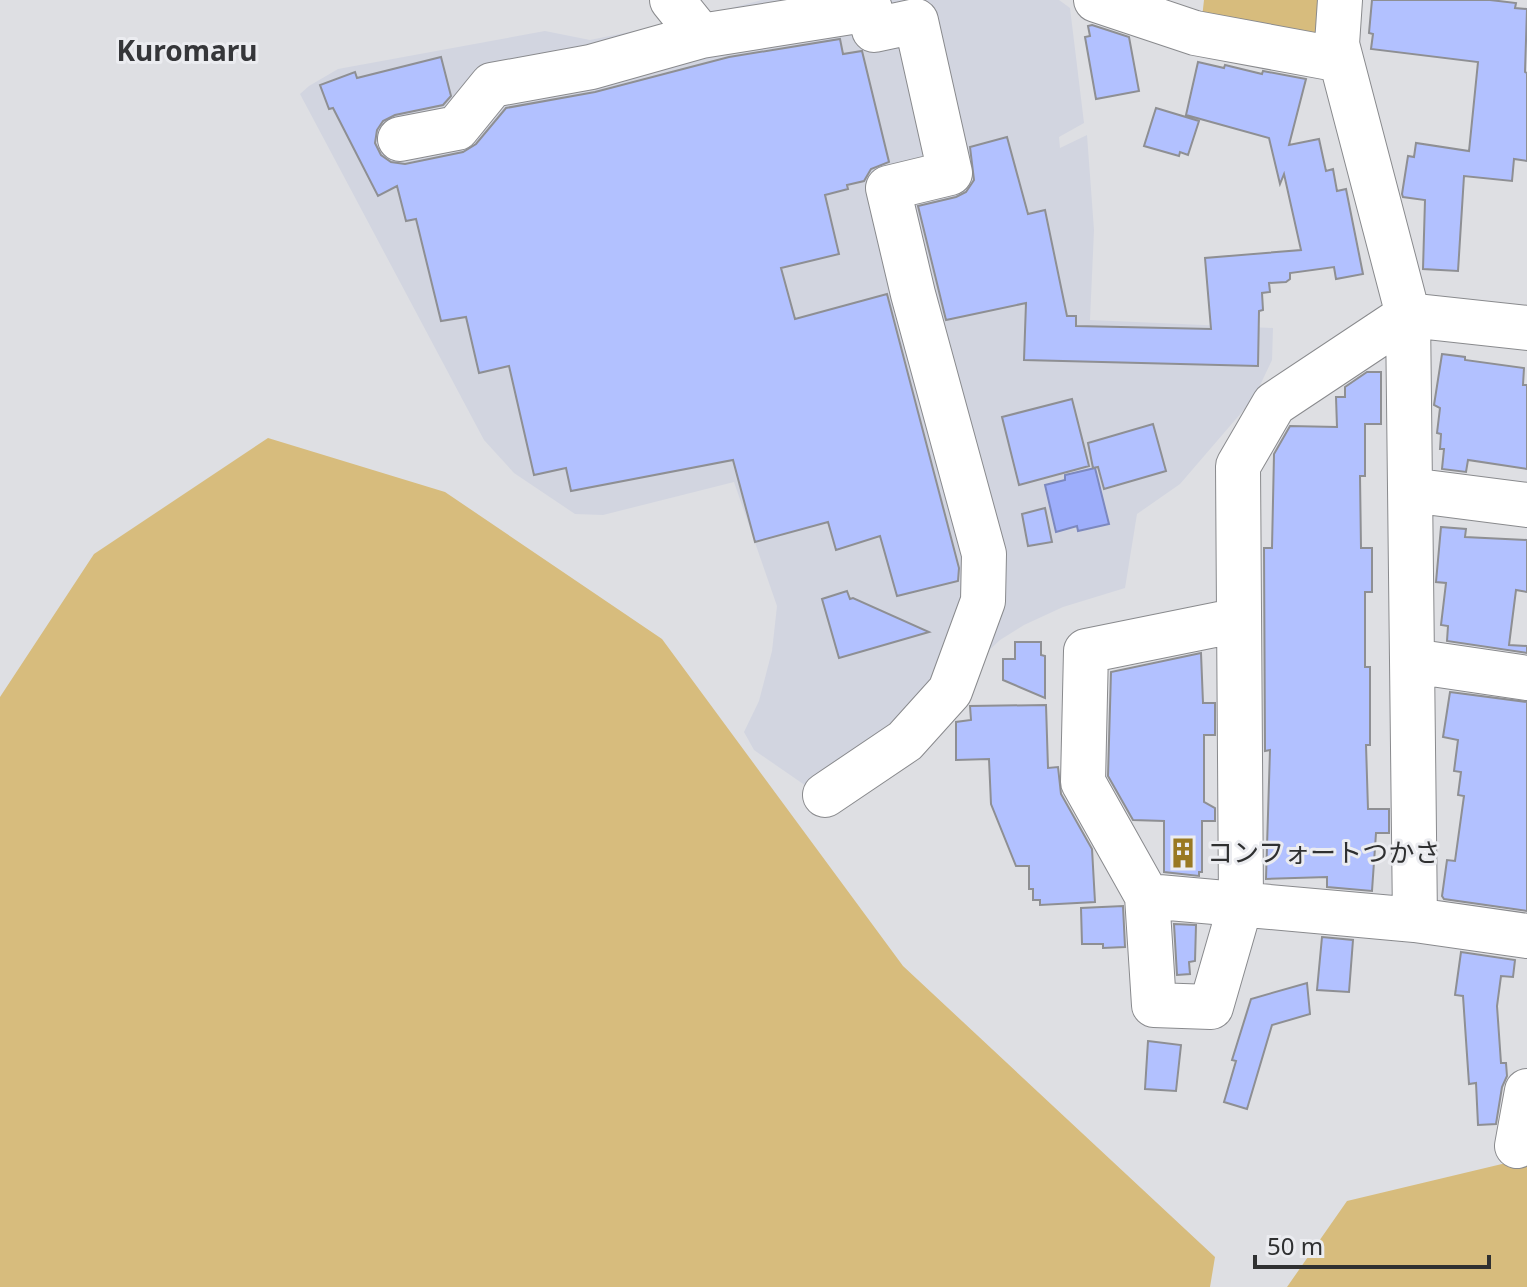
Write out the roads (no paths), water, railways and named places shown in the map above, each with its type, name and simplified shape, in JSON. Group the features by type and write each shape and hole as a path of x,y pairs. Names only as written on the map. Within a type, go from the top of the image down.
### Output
{"street":[{"path":"1096,0 1195,33 1341,60"},
{"path":"1340,0 1337,44 1408,315 1415,920"},
{"path":"400,139 457,128 492,85 591,67 688,21 870,9 874,30 916,21 950,173 888,188 913,294 984,554 983,601 950,691 905,741 825,795"},
{"path":"1239,620 1086,651 1083,782 1147,896 1154,1005 1211,1007 1241,903 1238,466 1274,404 1408,315 1527,328"},
{"path":"1410,490 1527,505"},
{"path":"1412,661 1527,678"},
{"path":"1147,896 1415,920 1527,936"},
{"path":"1517,1146 1527,1091"}],"water":[{"path":"1095,468 1109,524 1078,531 1077,526 1056,532 1045,485 1065,480 1065,475"}],"place":[{"name":"コンフォートつかさ","path":"1183,853"}],"district":[{"name":"Kuromaru","path":"187,51"}]}
